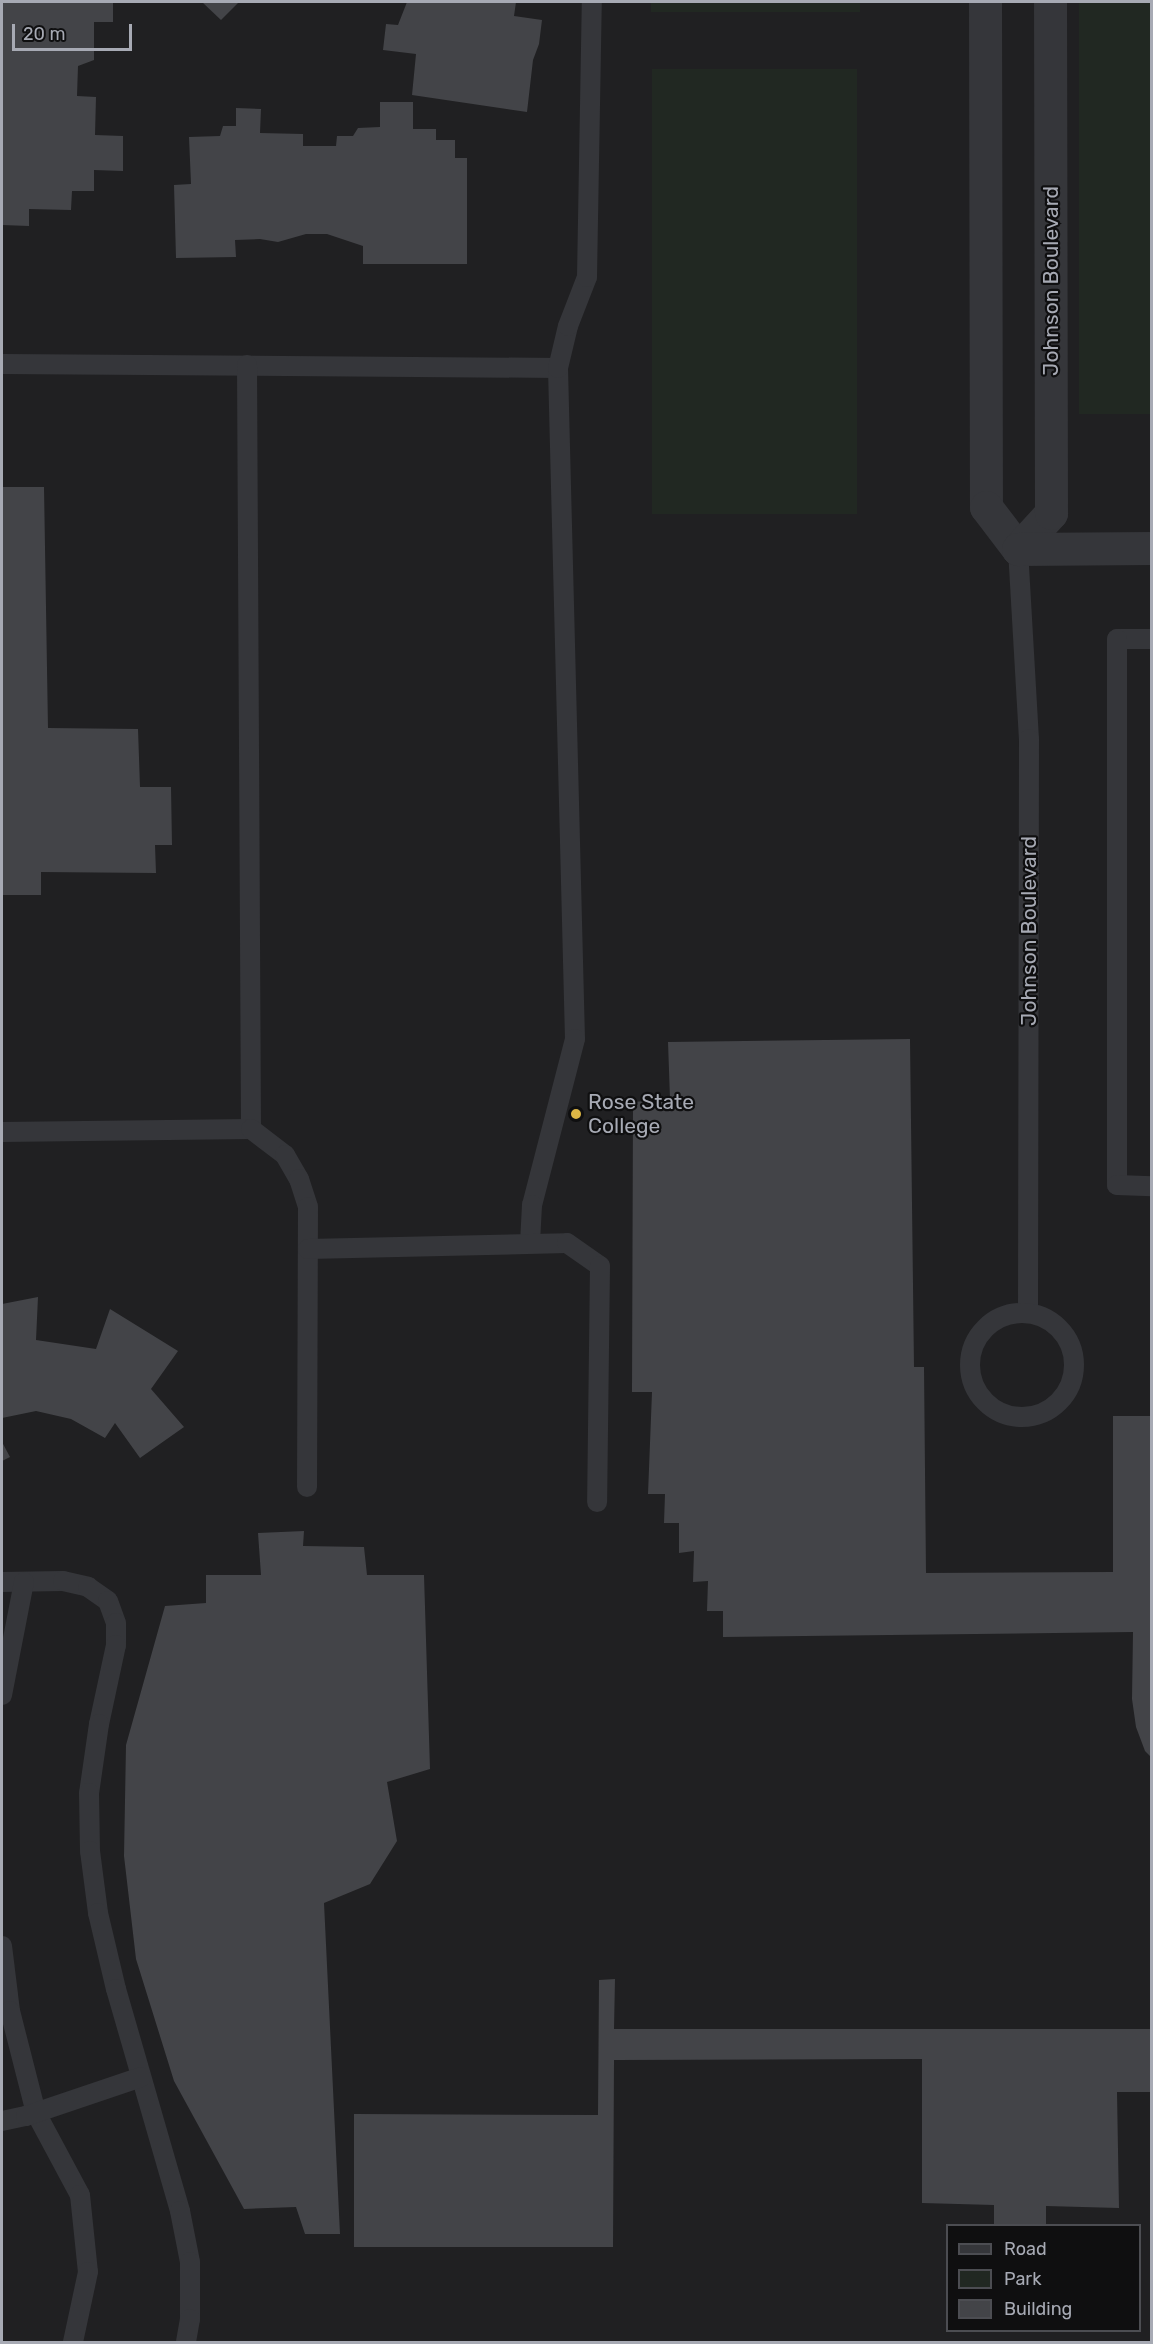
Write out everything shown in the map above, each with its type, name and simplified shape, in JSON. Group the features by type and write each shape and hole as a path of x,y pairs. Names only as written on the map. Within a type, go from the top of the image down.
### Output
{"street":[{"path":"985,2 986,507 1018,549 1152,548"},
{"name":"Johnson Boulevard","path":"1018,549 1051,513 1050,2"}],"lane":[{"path":"530,1243 532,1205 575,1039 558,368 568,326 587,277 592,2"},
{"path":"2,364 558,368"},
{"path":"247,365 251,1129"},
{"name":"Johnson Boulevard","path":"1018,549 1029,740 1028,1313"},
{"path":"1152,639 1117,639 1117,1185 1152,1186"},
{"path":"2,1132 251,1129 285,1155 299,1179 308,1207 307,1487"},
{"path":"308,1249 567,1243 600,1266 597,1502"},
{"path":"1028,1313 1045,1317 1060,1328 1070,1342 1075,1359 1074,1377 1067,1394 1055,1407 1038,1415 1021,1418 1005,1415 989,1407 978,1394 971,1379 970,1362 974,1345 982,1331 995,1320 1011,1314 1028,1313"},
{"path":"2,1582 63,1581 88,1587 108,1601 116,1623 116,1645 99,1724 89,1793 90,1851 100,1924 116,1989 180,2211 190,2262 190,2319 186,2343"},
{"path":"2,1695 24,1582"},
{"path":"2,1946 10,2011 36,2113 80,2195 88,2272 73,2343"},
{"path":"2,2121 36,2113 141,2077"}],"shaded area":[{"name":"Rose State College","path":"2,2 1151,2 1151,2342 2,2342"}],"green space":[{"path":"651,2 860,2 860,12 651,12"},
{"path":"1079,2 1151,2 1151,414 1079,414"},
{"path":"652,69 857,69 857,514 652,514"}],"building":[{"path":"2,2 113,2 113,22 94,22 94,60 78,66 77,96 96,97 95,135 123,136 123,171 94,170 94,191 72,191 71,210 29,209 29,226 2,225"},
{"path":"202,2 239,2 221,20"},
{"path":"407,2 516,2 514,16 542,20 539,44 533,60 527,112 412,95 416,54 383,50 386,24 398,25"},
{"path":"380,102 413,102 413,129 436,129 436,140 455,140 455,158 467,158 467,264 363,264 363,246 327,234 306,234 278,242 260,239 235,240 236,257 176,258 174,185 191,184 189,137 220,136 223,126 236,126 236,108 261,109 260,133 303,134 303,146 336,146 337,136 353,136 358,128 380,127"},
{"path":"2,487 44,487 48,728 138,729 140,787 171,787 172,845 155,845 156,873 41,872 41,895 2,895"},
{"path":"910,1039 914,1367 924,1367 926,1573 1113,1572 1113,1416 1152,1416 1152,1758 1145,1751 1136,1727 1132,1699 1133,1632 723,1637 723,1611 707,1611 708,1581 693,1582 694,1551 679,1553 679,1523 664,1523 665,1494 648,1494 652,1392 632,1392 633,1102 670,1099 668,1042"},
{"path":"38,1297 36,1340 96,1349 110,1309 178,1351 151,1389 184,1427 140,1458 115,1423 105,1438 71,1419 36,1411 2,1418 2,1304"},
{"path":"2,1442 10,1457 2,1461"},
{"path":"304,1531 303,1546 364,1547 367,1575 424,1575 430,1769 387,1782 397,1841 370,1884 324,1903 340,2234 305,2234 296,2207 244,2209 174,2081 136,1959 124,1856 126,1745 165,1606 206,1603 206,1575 261,1575 258,1533"},
{"path":"615,1979 614,2029 1152,2029 1152,2092 1117,2092 1119,2208 1046,2206 1046,2224 994,2224 994,2205 922,2203 922,2059 614,2060 613,2247 354,2247 354,2114 598,2115 599,1980"}],"place":[{"name":"Rose State College","path":"576,1114"}]}
